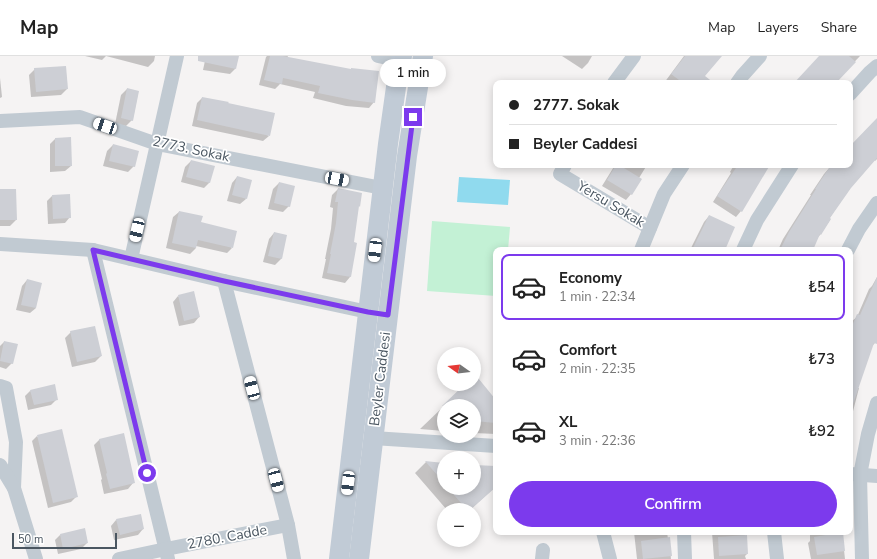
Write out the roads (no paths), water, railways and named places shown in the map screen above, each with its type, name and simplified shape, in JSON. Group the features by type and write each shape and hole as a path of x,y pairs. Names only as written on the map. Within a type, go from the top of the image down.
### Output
{"main road":[{"name":"Beyler Caddesi","path":"359,559 408,156 423,56"},
{"name":"Beyler Caddesi","path":"339,559 382,188 401,59"},
{"path":"368,312 388,315"},
{"path":"353,437 373,438"}],"street":[{"path":"130,259 177,56"},
{"path":"378,56 401,59"},
{"path":"616,80 634,56"},
{"path":"739,80 760,56"},
{"path":"853,91 877,66"},
{"name":"2773. Sokak","path":"0,121 80,117 157,144 382,188"},
{"name":"Yersu Sokak","path":"563,168 560,174 650,228"},
{"path":"642,247 664,194 682,168"},
{"path":"744,247 757,220 790,168"},
{"path":"850,247 859,229 877,203"},
{"path":"0,244 93,250 224,281 368,312"},
{"path":"93,250 167,554"},
{"path":"224,281 288,525 294,559"},
{"path":"0,386 6,388 16,442 14,488"},
{"path":"862,559 855,474 877,403"},
{"path":"373,438 493,446"},
{"path":"0,465 14,488 36,559"},
{"path":"855,474 877,476"},
{"name":"2780. Cadde","path":"119,559 167,554 288,525"},
{"path":"604,535 610,559"},
{"path":"684,535 685,559"},
{"path":"774,535 777,559"}],"water":[{"path":"459,177 510,180 508,205 457,202"}]}
